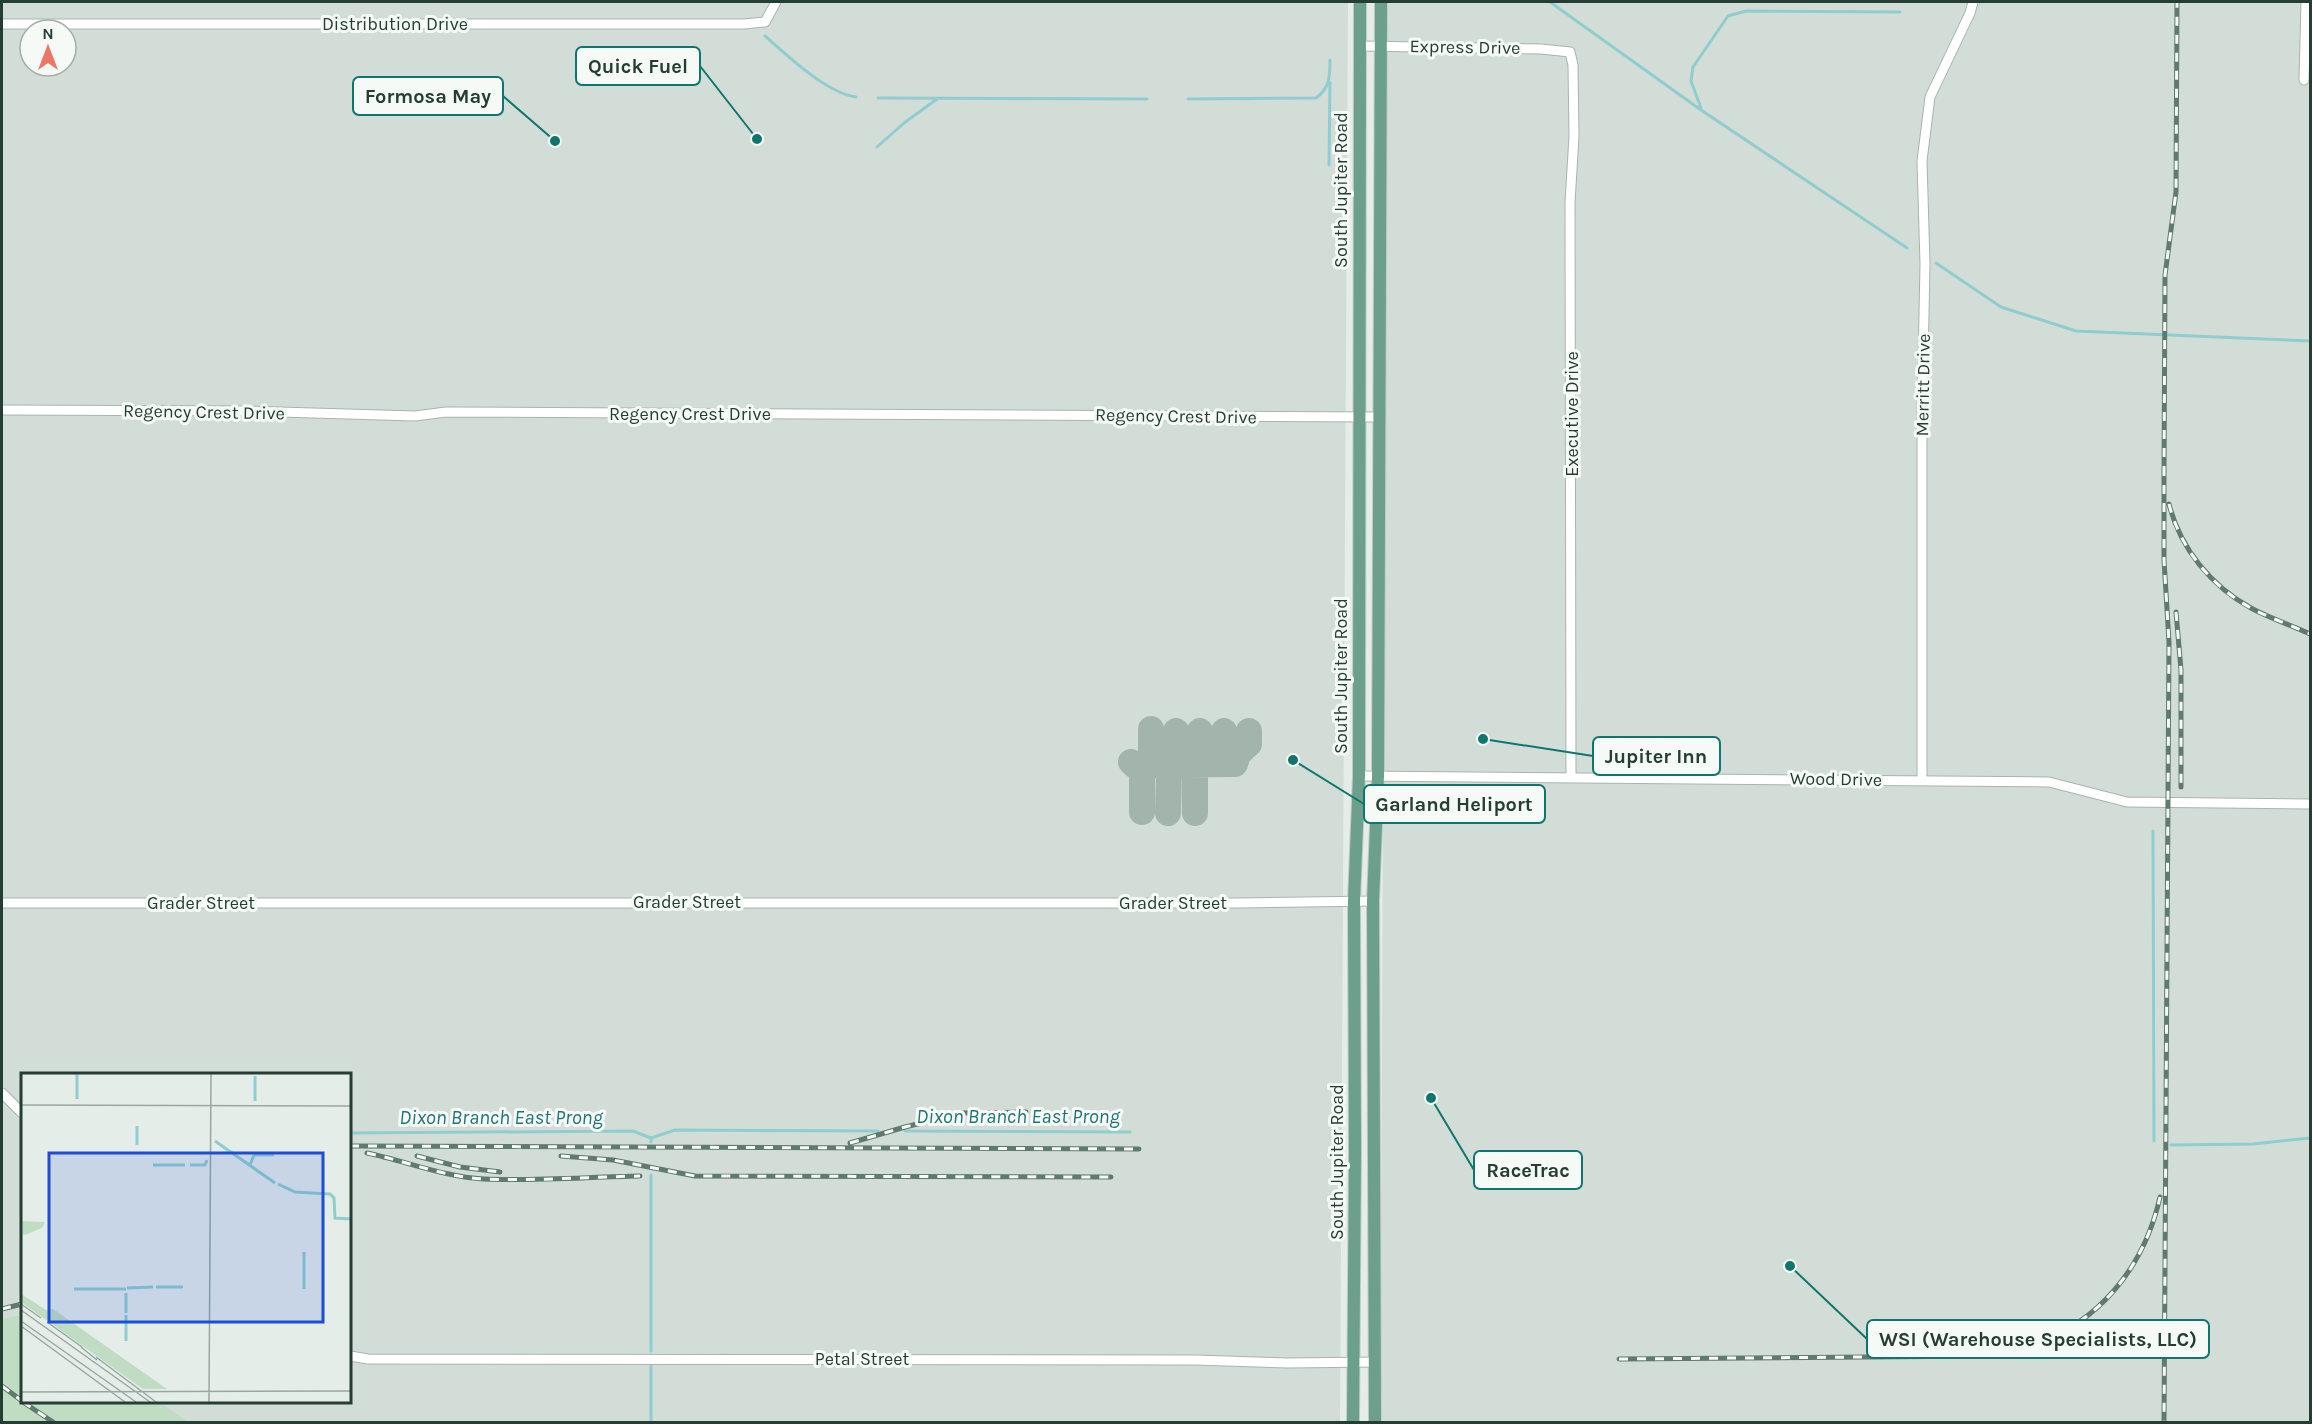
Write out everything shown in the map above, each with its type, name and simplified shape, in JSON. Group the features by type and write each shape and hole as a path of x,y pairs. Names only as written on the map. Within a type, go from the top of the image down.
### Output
{"main road":[{"name":"South Jupiter Road","path":"1353,1422 1354,901 1359,776 1360,2"},
{"name":"South Jupiter Road","path":"1374,1422 1373,901 1378,776 1381,2"},
{"path":"1359,189 1380,189"}],"street":[{"name":"Distribution Drive","path":"2,24 744,24 765,22 776,2"},
{"name":"Merritt Drive","path":"1922,780 1922,425 1925,264 1922,161 1930,96 1970,13 1973,2"},
{"path":"2304,80 2306,2"},
{"name":"Express Drive","path":"1359,46 1541,49 1570,52"},
{"name":"Executive Drive","path":"1570,52 1574,65 1570,203 1571,777"},
{"name":"Regency Crest Drive","path":"2,410 243,411 415,416 458,412 1379,417"},
{"name":"Wood Drive","path":"1359,776 2049,782 2127,802 2310,804"},
{"name":"Grader Street","path":"2,903 1240,903 1373,901"},
{"path":"2,1093 21,1112"},
{"name":"Petal Street","path":"351,1356 368,1359 1374,1362"}],"shaded area":[{"path":"2,2 1348,2 1340,1422 2,1422"},
{"path":"1387,2 2310,2 2310,1422 1380,1422"}],"green space":[{"path":"21,1315 21,1403 160,1403 188,1422 2,1422 2,1319"}],"waterway":[{"path":"1550,2 1701,110 1907,248"},
{"path":"1701,108 1691,81 1693,67 1728,16 1746,11 1900,12"},
{"path":"765,36 820,81 844,94 856,97"},
{"path":"1188,99 1316,98 1327,86 1330,60"},
{"path":"1329,165 1330,83"},
{"path":"878,98 1147,99"},
{"path":"877,147 904,123 937,99"},
{"path":"1936,263 2001,307 2076,331 2310,341"},
{"path":"2153,831 2154,1141"},
{"name":"Dixon Branch East Prong","path":"651,1138 675,1130 878,1131"},
{"name":"Dixon Branch East Prong","path":"351,1133 633,1131 651,1138 651,1142"},
{"name":"Dixon Branch East Prong","path":"905,1131 1130,1132"},
{"path":"2171,1145 2253,1144 2310,1138"},
{"name":"Dixon Branch East Prong","path":"651,1175 651,1351"},
{"name":"Dixon Branch East Prong","path":"651,1366 651,1422"}],"taxiway":[{"path":"1148,765 1151,761 1151,729"},
{"path":"1173,764 1176,760 1176,731"},
{"path":"1197,764 1201,761 1200,731"},
{"path":"1222,764 1225,760 1224,731"},
{"path":"1131,762 1134,765 1235,764 1238,754 1249,744 1249,731"},
{"path":"1166,764 1169,769 1168,813"},
{"path":"1192,764 1195,769 1195,813"},
{"path":"1140,765 1142,768 1142,812"}],"railway":[{"path":"2164,475 2165,275 2176,192 2177,2"},
{"path":"2164,467 2164,560 2169,642 2164,1422"},
{"path":"2169,504 2189,550 2210,577 2223,589 2258,612 2310,634"},
{"path":"2176,612 2181,670 2181,787"},
{"path":"850,1143 963,1113 1026,1112"},
{"path":"351,1146 1139,1149"},
{"path":"367,1153 469,1178 542,1179 640,1176"},
{"path":"417,1156 460,1167 500,1172"},
{"path":"561,1156 613,1160 695,1176 1111,1177"},
{"path":"1619,1359 1988,1356 2024,1349 2054,1337 2077,1323 2115,1290 2143,1247 2160,1197"},
{"path":"2,1309 21,1304"},
{"path":"2,1386 21,1400"},
{"path":"24,1403 53,1422"}],"place":[{"name":"Quick Fuel","path":"757,139"},
{"name":"Formosa May","path":"555,141"},
{"name":"Jupiter Inn","path":"1483,739"},
{"name":"Garland Heliport","path":"1293,760"},
{"name":"RaceTrac","path":"1431,1098"},
{"name":"WSI (Warehouse Specialists, LLC)","path":"1790,1266"}]}
